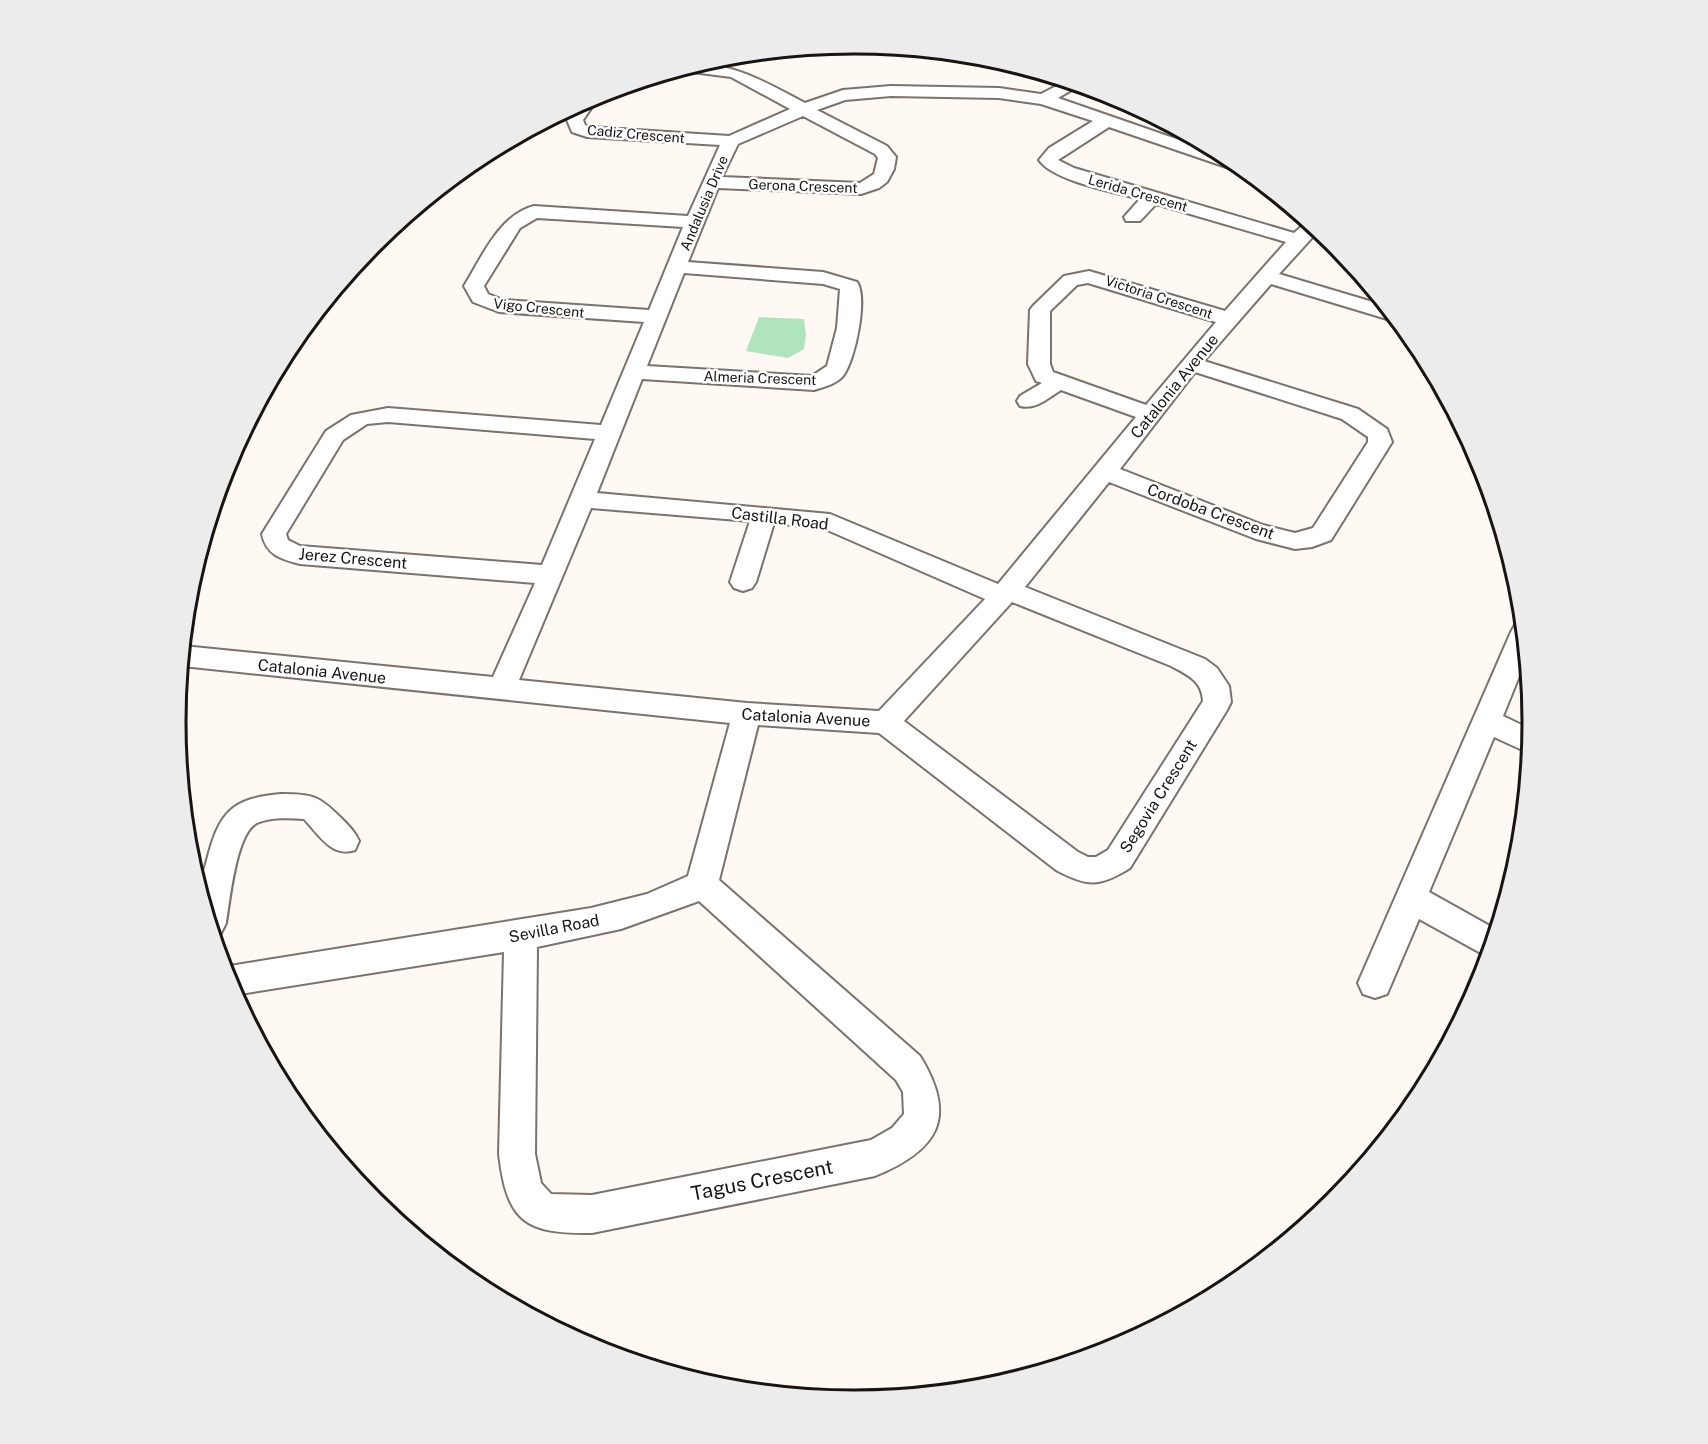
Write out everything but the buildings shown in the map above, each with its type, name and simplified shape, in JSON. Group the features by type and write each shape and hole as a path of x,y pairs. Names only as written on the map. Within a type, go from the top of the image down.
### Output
{"street":[{"path":"712,70 729,71 804,109"},
{"path":"884,76 932,81 961,91"},
{"path":"1044,99 1064,88"},
{"name":"Andalusia Drive","path":"501,690 551,575 711,182 731,141 804,109 843,95 866,92 961,91 1044,99 1203,153"},
{"name":"Gerona Crescent","path":"711,182 854,189 873,185 881,178 886,167 887,156 881,150 804,109"},
{"name":"Cadiz Crescent","path":"579,114 575,120 578,128 587,132 731,141"},
{"name":"Lerida Crescent","path":"1106,121 1055,152 1050,156 1050,163 1068,172 1152,197 1306,232"},
{"path":"1133,217 1152,197"},
{"name":"Vigo Crescent","path":"657,317 499,306 480,298 474,286 513,224 534,212 695,222"},
{"name":"Catalonia Avenue","path":"189,657 747,714 886,722 1005,593 1106,472 1190,364 1306,232"},
{"name":"Almeria Crescent","path":"634,372 814,383 824,380 839,366 852,301 850,286 823,278 677,267"},
{"path":"1266,276 1381,311"},
{"name":"Victoria Crescent","path":"1057,383 1044,376 1039,370 1040,315 1042,306 1071,280 1079,277 1098,278 1228,319"},
{"name":"Cordoba Crescent","path":"1106,472 1256,531 1294,541 1312,539 1322,534 1380,442 1379,434 1350,414 1190,364"},
{"path":"1028,400 1057,383 1151,415"},
{"name":"Jerez Crescent","path":"551,575 300,555 285,552 275,541 274,534 334,436 358,418 388,415 609,433"},
{"name":"Castilla Road","path":"580,499 806,518 843,527 1005,593"},
{"path":"743,582 764,515"},
{"name":"Segovia Crescent","path":"886,722 1067,861 1085,870 1101,870 1119,859 1217,702 1215,684 1204,671 1181,659 1005,593"},
{"path":"1375,983 1517,647"},
{"path":"702,884 747,714"},
{"path":"1486,720 1522,737"},
{"path":"213,910 230,833 240,818 265,809 307,807 314,810 344,841"},
{"name":"Tagus Crescent","path":"521,935 517,1155 522,1185 529,1199 544,1212 592,1214 875,1158 908,1139 922,1112 920,1090 908,1068 702,884"},
{"name":"Sevilla Road","path":"238,979 521,935 648,909 702,884"},
{"path":"1411,898 1486,940"}],"green space":[{"path":"759,317 804,319 806,335 804,349 788,358 746,351"}]}
